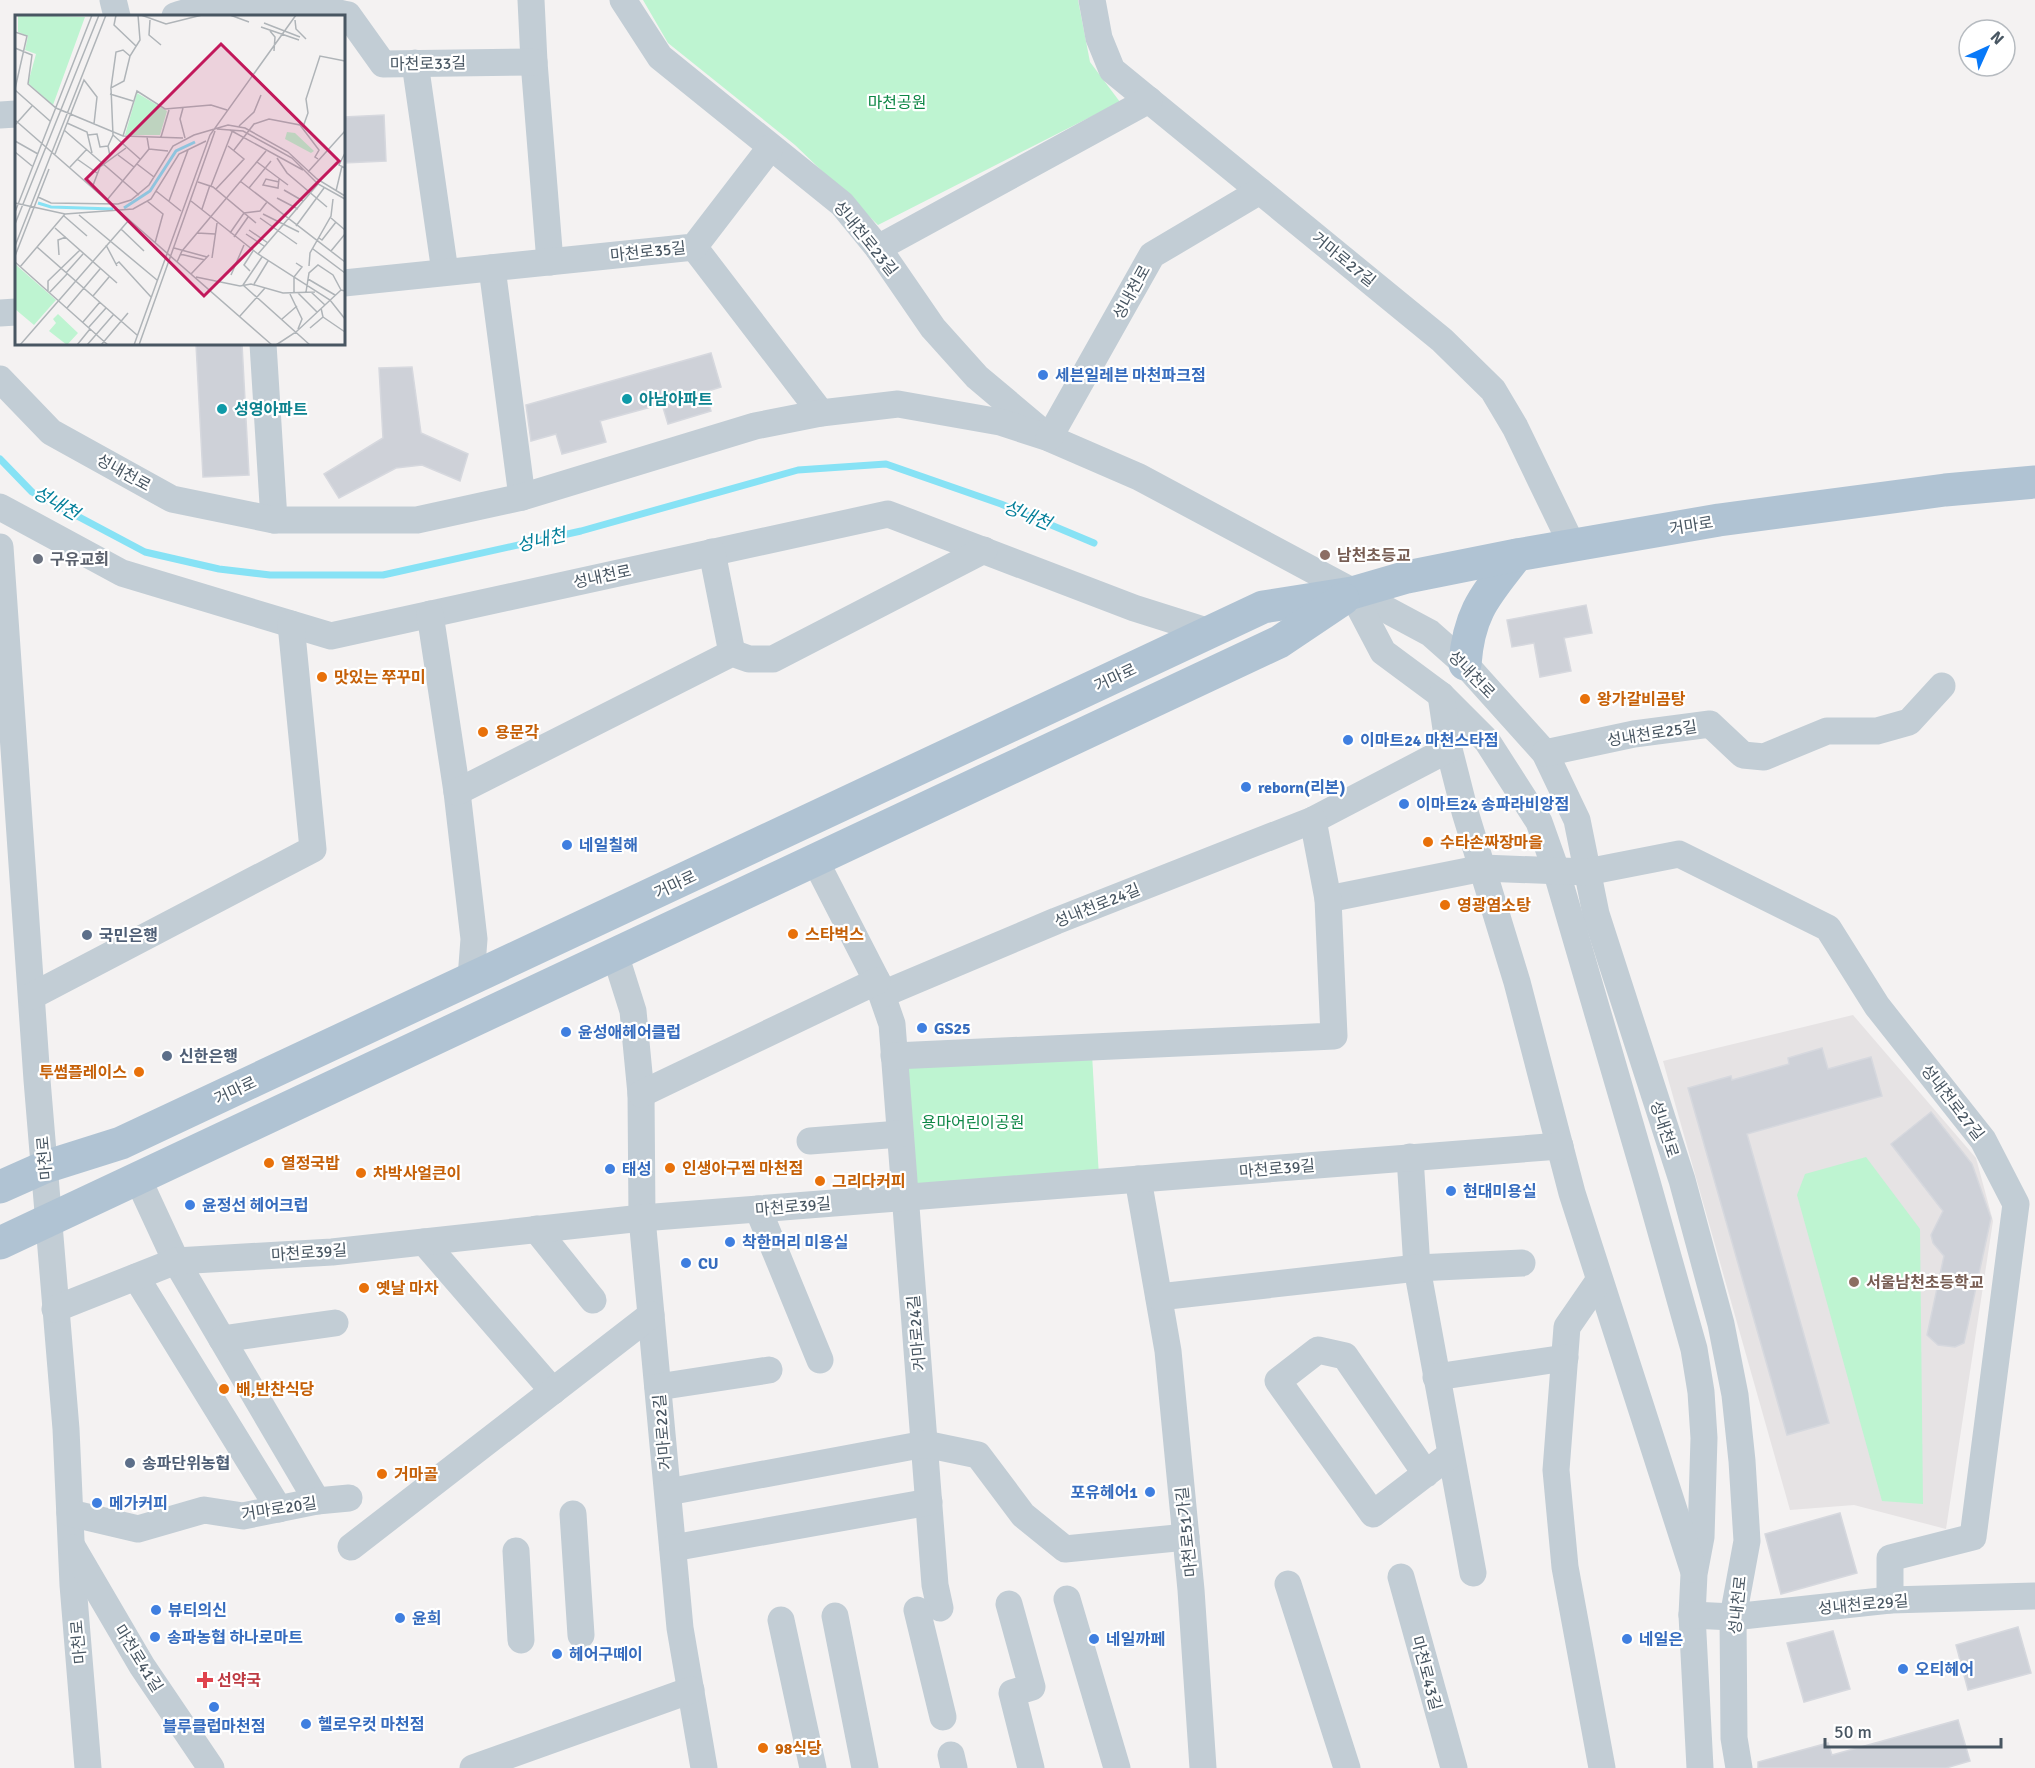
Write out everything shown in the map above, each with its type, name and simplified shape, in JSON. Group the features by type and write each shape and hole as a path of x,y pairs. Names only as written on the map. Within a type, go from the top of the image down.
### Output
{"main road":[{"name":"거마로","path":"0,1187 45,1167 122,1143 1263,607 1353,593 1407,577 1517,555 1719,520 1945,490 2035,482"},
{"path":"1465,664 1467,639 1478,606 1517,555"},
{"name":"거마로","path":"0,1244 1279,642 1353,593"}],"street":[{"path":"113,0 117,15"},
{"path":"531,0 550,261"},
{"name":"성내천로23길","path":"622,0 660,57 842,204 878,248 933,328 977,376 1049,438"},
{"name":"거마로27길","path":"1092,0 1099,38 1112,70 1442,340 1493,390 1515,427 1572,545"},
{"name":"마천로33길","path":"178,15 191,9 354,7 383,64 534,62"},
{"path":"415,63 445,272"},
{"path":"878,248 1149,100"},
{"path":"0,115 15,114"},
{"name":"마천로35길","path":"345,283 694,246 770,148"},
{"name":"성내천로","path":"1049,438 1152,255 1260,191"},
{"path":"694,246 821,413"},
{"path":"492,268 522,497"},
{"path":"0,313 15,312"},
{"path":"263,345 274,520"},
{"name":"성내천로","path":"0,379 51,432 172,499 274,520 417,520 522,497 745,429 821,413 898,404 1000,422 1049,438 1139,477 1430,633 1465,664 1545,753 1577,820 1596,914 1682,1180 1721,1324 1733,1385 1747,1541 1733,1617 1734,1738 1739,1768"},
{"name":"성내천로","path":"0,507 122,573 331,636 888,514 1134,608 1210,632"},
{"name":"마천로","path":"0,547 3,629 56,1309 88,1768"},
{"path":"457,792 732,652 749,659 773,659 984,550"},
{"path":"712,552 732,652"},
{"name":"성내천로","path":"1353,593 1383,652 1441,695 1486,741 1539,822 1556,870 1694,1349 1704,1438 1701,1537 1694,1574 1692,1615 1700,1768"},
{"path":"430,615 457,792 474,939 471,978"},
{"path":"32,996 313,849 291,624"},
{"name":"성내천로25길","path":"1545,753 1634,734 1710,724 1743,756 1764,757 1827,731 1877,731 1909,722 1942,686"},
{"path":"1441,695 1449,749 1517,982 1598,1282 1694,1574"},
{"name":"성내천로24길","path":"641,1094 880,987 1313,820 1449,749"},
{"path":"894,1056 1334,1036 1328,899 1313,820"},
{"name":"성내천로27길","path":"1483,868 1587,872 1679,854 1828,928 1877,1006 1983,1140 2016,1204 2023,1240 1973,1537 1890,1558 1890,1600"},
{"name":"거마로24길","path":"815,860 880,987 892,1024 926,1444 935,1585 929,1609 943,1717"},
{"path":"1328,899 1483,868"},
{"name":"거마로22길","path":"615,954 633,1011 641,1094 642,1218 680,1628 704,1768"},
{"path":"810,1141 900,1134"},
{"name":"마천로39길","path":"56,1309 176,1261 332,1251 642,1218 1560,1146"},
{"path":"1410,1157 1417,1268 1473,1573"},
{"path":"138,1179 176,1261 317,1501"},
{"name":"마천로51가길","path":"1138,1179 1168,1351 1186,1537 1203,1768"},
{"path":"758,1209 820,1360"},
{"path":"536,1230 593,1300"},
{"path":"424,1242 553,1391"},
{"path":"1159,1297 1417,1268 1521,1263"},
{"path":"136,1277 279,1509"},
{"path":"1598,1282 1567,1328 1556,1470 1565,1568 1602,1768"},
{"path":"351,1546 651,1315"},
{"path":"222,1339 335,1323"},
{"path":"1426,1474 1345,1356 1318,1350 1278,1381 1373,1514 1426,1474 1450,1455"},
{"path":"1436,1377 1565,1358"},
{"path":"658,1387 769,1371"},
{"path":"668,1492 926,1444 978,1455 1023,1515 1065,1549 1186,1537"},
{"name":"거마로20길","path":"70,1513 138,1528 204,1510 243,1516 317,1501 350,1498"},
{"path":"673,1548 929,1502"},
{"path":"573,1514 581,1635"},
{"name":"마천로41길","path":"71,1545 142,1666 211,1768"},
{"path":"516,1551 521,1640"},
{"name":"마천로43길","path":"1401,1577 1454,1768"},
{"path":"1288,1584 1347,1768"},
{"name":"성내천로29길","path":"1692,1615 1733,1617 1890,1600 2035,1596"},
{"path":"1067,1599 1117,1768"},
{"path":"1008,1604 1032,1687 1012,1693 1031,1768"},
{"path":"835,1617 866,1768"},
{"path":"781,1620 813,1768"},
{"path":"473,1768 691,1690"}],"shaded area":[{"name":"서울남천초등학교","path":"1853,1015 1976,1158 1993,1221 1946,1529 1854,1505 1790,1510 1663,1061"}],"green space":[{"name":"마천공원","path":"643,0 1078,0 1090,62 1120,102 878,225 795,145 668,43"},
{"name":"용마어린이공원","path":"1092,1054 1099,1177 911,1187 904,1064"},
{"path":"1866,1157 1920,1229 1923,1504 1882,1501 1797,1195 1805,1174"}],"building":[{"path":"384,115 386,161 345,163 345,117"},
{"name":"성영아파트","path":"196,345 242,345 249,475 203,477"},
{"name":"아남아파트","path":"711,353 721,387 705,392 711,411 668,424 662,404 600,421 606,442 562,454 556,434 531,441 526,405"},
{"path":"412,367 421,433 468,454 460,481 422,465 396,468 339,498 324,474 383,438 379,368"},
{"path":"1586,605 1592,633 1564,638 1571,671 1540,677 1534,643 1512,647 1507,620"},
{"path":"1822,1048 1828,1069 1871,1057 1882,1096 1747,1134 1829,1423 1787,1435 1688,1088 1731,1076 1732,1080 1789,1064 1788,1058"},
{"path":"1931,1112 1972,1164 1991,1218 1964,1343 1955,1347 1938,1345 1927,1335 1944,1256 1933,1243 1931,1235 1943,1211 1891,1144"},
{"path":"1840,1513 1857,1573 1781,1594 1765,1534"},
{"path":"2018,1627 2031,1673 1968,1690 1956,1645"},
{"path":"1833,1631 1850,1689 1804,1702 1787,1643"},
{"path":"1958,1720 1970,1761 1946,1768 1758,1768 1758,1762 1828,1743 1832,1755"}],"waterway":[{"name":"성내천","path":"0,459 32,492 145,552 219,569 270,575 383,575 581,531 798,470 886,464 1001,504 1094,543"}],"place":[{"name":"세븐일레븐 마천파크점","path":"1043,375"},
{"name":"아남아파트","path":"627,399"},
{"name":"성영아파트","path":"222,409"},
{"name":"남천초등교","path":"1325,555"},
{"name":"구유교회","path":"38,559"},
{"name":"맛있는 쭈꾸미","path":"322,677"},
{"name":"왕가갈비곰탕","path":"1585,699"},
{"name":"용문각","path":"483,732"},
{"name":"이마트24 마천스타점","path":"1348,740"},
{"name":"reborn(리본)","path":"1246,787"},
{"name":"이마트24 송파라비앙점","path":"1404,804"},
{"name":"수타손짜장마을","path":"1428,842"},
{"name":"네일칠해","path":"567,845"},
{"name":"영광염소탕","path":"1445,905"},
{"name":"스타벅스","path":"793,934"},
{"name":"국민은행","path":"87,935"},
{"name":"GS25","path":"922,1028"},
{"name":"윤성애헤어클럽","path":"566,1032"},
{"name":"신한은행","path":"167,1056"},
{"name":"투썸플레이스","path":"139,1072"},
{"name":"열정국밥","path":"269,1163"},
{"name":"인생아구찜 마천점","path":"670,1168"},
{"name":"태성","path":"610,1169"},
{"name":"차박사얼큰이","path":"361,1173"},
{"name":"그리다커피","path":"820,1181"},
{"name":"현대미용실","path":"1451,1191"},
{"name":"윤정선 헤어크럽","path":"190,1205"},
{"name":"착한머리 미용실","path":"730,1242"},
{"name":"CU","path":"686,1263"},
{"name":"서울남천초등학교","path":"1854,1282"},
{"name":"옛날 마차","path":"364,1288"},
{"name":"배,반찬식당","path":"224,1389"},
{"name":"송파단위농협","path":"130,1463"},
{"name":"거마골","path":"382,1474"},
{"name":"포유헤어1","path":"1150,1492"},
{"name":"메가커피","path":"97,1503"},
{"name":"뷰티의신","path":"156,1610"},
{"name":"윤희","path":"400,1618"},
{"name":"송파농협 하나로마트","path":"155,1637"},
{"name":"네일까페","path":"1094,1639"},
{"name":"네일은","path":"1627,1639"},
{"name":"헤어구떼이","path":"557,1654"},
{"name":"오티헤어","path":"1903,1669"},
{"name":"선약국","path":"205,1680"},
{"name":"블루클럽마천점","path":"214,1707"},
{"name":"헬로우컷 마천점","path":"306,1724"},
{"name":"98식당","path":"763,1748"}]}
